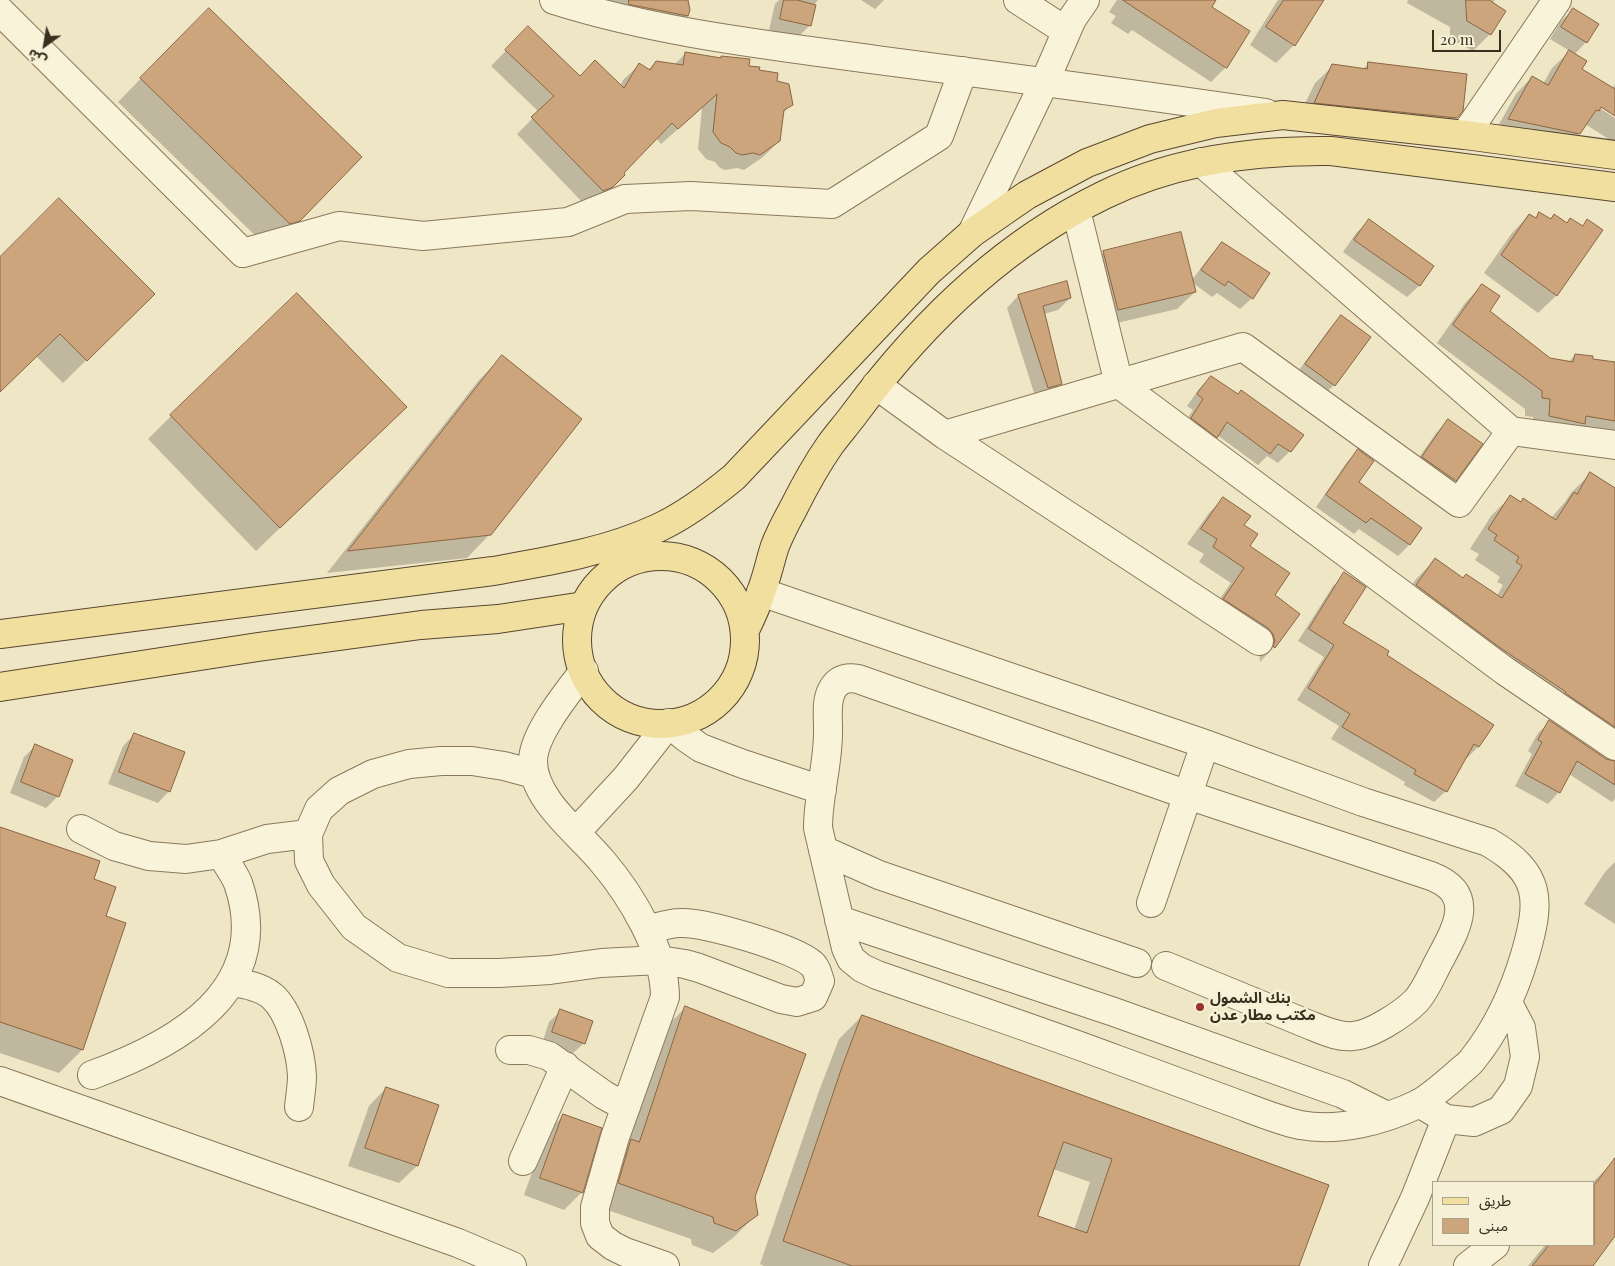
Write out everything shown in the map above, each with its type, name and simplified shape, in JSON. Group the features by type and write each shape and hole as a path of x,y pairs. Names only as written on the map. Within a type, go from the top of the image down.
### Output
{"main road":[{"path":"0,634 493,570 562,559 632,539 660,527 686,513 734,477 929,271 972,233 1027,195 1087,163 1150,139 1216,123 1283,115 1465,135 1615,155"},
{"path":"746,630 735,598 712,573 698,564 682,558 665,556 648,557 632,561 616,568 603,579 592,592 584,606 577,639 579,656 591,685 600,697 624,715 639,721 669,723 686,720 702,714 716,704 727,693 742,663 746,630 761,592 776,544 810,477 830,445 876,385 946,307 986,271 1030,238 1105,194 1137,181 1201,162 1266,152 1331,151 1615,188"},
{"path":"0,687 268,645 421,624 498,619 584,606"}],"street":[{"path":"554,0 630,21 729,40 963,72 1045,81 1283,115"},
{"path":"1018,0 1066,31"},
{"path":"972,233 1045,81 1066,31 1084,0"},
{"path":"1465,135 1557,0"},
{"path":"0,11 244,253 339,226 423,236 568,222 625,199 691,196 832,204 940,136 963,72"},
{"path":"1201,162 1511,431 1615,445"},
{"path":"1076,210 1119,384 1505,671 1615,746"},
{"path":"945,435 1243,347 1459,503 1511,431"},
{"path":"876,385 945,435 1259,641"},
{"path":"761,592 1206,744 1363,802 1488,842 1507,852 1524,870 1535,892 1530,936 1508,1002 1492,1031 1472,1060 1450,1080 1419,1104 1360,1124 1330,1127 1300,1124 1271,1116 1100,1053 877,975 862,968 851,959 846,948 818,828 818,815 828,746 829,701 832,689 840,680 858,679 1188,795 1442,881 1456,893 1459,901 1460,910 1451,938 1416,1001 1384,1024 1353,1036 1334,1034 1312,1026 1166,966"},
{"path":"584,671 547,724 538,742 533,758 534,774 542,793 602,861 626,893 646,930 659,960 665,984 665,997 615,1137 594,1207 595,1223 600,1236 613,1246 665,1266"},
{"path":"576,832 626,778 669,723 685,738 701,748 822,790"},
{"path":"1151,903 1206,744"},
{"path":"534,774 504,766 472,761 409,764 373,774 339,791 319,809 308,834 310,861 321,885 354,927 398,958 448,973 508,973 550,970 601,963 659,960 685,964 782,999 797,1002 813,997 820,981 814,965 800,955 715,927 681,922 646,930"},
{"path":"81,829 114,846 149,856 186,859 221,854 267,839 308,834"},
{"path":"823,850 879,875 1137,963"},
{"path":"92,1075 128,1062 162,1044 193,1023 221,997 232,982 242,960 247,937 246,913 238,882 221,854"},
{"path":"839,920 1114,1012 1343,1094 1387,1116"},
{"path":"232,982 254,986 272,996 285,1014 297,1044 302,1075 299,1107"},
{"path":"1419,1104 1446,1119 1474,1122 1501,1110 1518,1086 1525,1057 1521,1028 1508,1002"},
{"path":"1100,1053 1114,1012"},
{"path":"510,1050 530,1050 548,1056 565,1066 604,1095 626,1107"},
{"path":"523,1161 565,1066"},
{"path":"0,1081 458,1243 512,1266"},
{"path":"1383,1266 1415,1198 1446,1119"},
{"path":"1468,1266 1494,1246"}],"building":[{"path":"629,0 688,0 690,10 688,16 632,5 629,4"},
{"path":"784,0 797,0 816,5 811,26 780,19"},
{"path":"1123,0 1216,0 1212,7 1250,31 1227,68"},
{"path":"1284,0 1324,0 1295,46 1266,27"},
{"path":"1466,0 1489,0 1506,11 1491,35 1467,21"},
{"path":"209,8 362,157 300,221 290,224 140,78"},
{"path":"1573,8 1599,24 1587,43 1561,27"},
{"path":"528,26 580,76 595,60 624,88 639,63 650,70 656,61 683,65 685,52 721,58 721,56 750,59 749,66 760,67 759,70 778,73 777,81 789,84 793,105 784,110 780,141 760,155 753,153 742,155 721,143 713,132 717,94 678,129 672,123 613,187 603,191 531,117 554,96 505,50"},
{"path":"1569,50 1587,61 1582,69 1615,89 1615,116 1601,107 1599,111 1596,110 1580,134 1508,119 1532,76 1548,85"},
{"path":"1368,62 1467,74 1463,111 1457,118 1314,103 1332,64 1367,69"},
{"path":"59,198 155,294 87,361 60,334 0,392 0,257"},
{"path":"1539,212 1551,219 1554,214 1567,223 1570,218 1583,226 1587,219 1603,230 1557,296 1501,255 1529,214 1536,218"},
{"path":"1369,219 1434,266 1420,286 1354,240"},
{"path":"1181,232 1196,292 1118,310 1103,251"},
{"path":"1222,242 1270,273 1253,299 1228,281 1225,286 1201,270"},
{"path":"1067,281 1071,298 1043,306 1062,384 1048,388 1018,295"},
{"path":"1482,284 1500,296 1490,311 1550,358 1573,362 1575,354 1593,356 1593,359 1615,362 1615,421 1586,416 1585,424 1549,416 1550,399 1542,398 1542,391 1453,325"},
{"path":"297,293 407,407 280,528 170,415"},
{"path":"1341,315 1371,337 1335,386 1305,364"},
{"path":"502,355 582,419 491,535 348,551"},
{"path":"1211,376 1238,394 1241,390 1304,435 1291,452 1278,444 1270,454 1227,422 1217,438 1191,418 1203,399 1197,394"},
{"path":"1448,419 1483,444 1456,481 1422,457"},
{"path":"1358,449 1374,461 1359,482 1422,528 1410,545 1371,518 1366,523 1326,495"},
{"path":"1590,472 1615,488 1615,727 1499,647 1416,585 1435,558 1463,578 1466,574 1502,598 1522,566 1516,562 1519,557 1494,540 1497,535 1488,529 1510,495 1521,502 1523,498 1556,520 1574,492 1577,494"},
{"path":"1223,497 1251,516 1244,525 1258,534 1250,546 1290,573 1275,595 1300,614 1275,648 1273,646 1275,641 1273,634 1268,628 1223,599 1244,568 1213,547 1217,539 1201,529"},
{"path":"1344,572 1366,587 1343,623 1389,651 1387,655 1494,725 1479,747 1474,744 1447,792 1414,774 1416,770 1342,727 1350,714 1308,688 1334,645 1309,629"},
{"path":"1549,720 1606,759 1615,761 1615,785 1577,761 1560,793 1525,774 1542,742 1538,740"},
{"path":"134,733 185,752 170,792 119,772"},
{"path":"35,744 73,760 59,797 21,782"},
{"path":"0,827 100,861 94,879 116,887 106,916 126,923 83,1050 0,1022"},
{"path":"685,1006 806,1054 755,1197 758,1215 736,1231 714,1223 713,1217 618,1183 631,1139 639,1142"},
{"path":"560,1009 593,1021 585,1044 552,1032"},
{"path":"862,1015 1329,1185 1299,1266 852,1266 783,1241 842,1067","holes":["1064,1142 1112,1159 1087,1233 1038,1216"]},
{"path":"386,1087 439,1105 418,1166 365,1148"},
{"path":"563,1114 602,1128 583,1193 540,1178"},
{"path":"1615,1158 1615,1236 1593,1266 1532,1266 1548,1246 1595,1246 1595,1185"}],"place":[{"name":"بنك الشمول مكتب مطار عدن","path":"1200,1007"}]}
